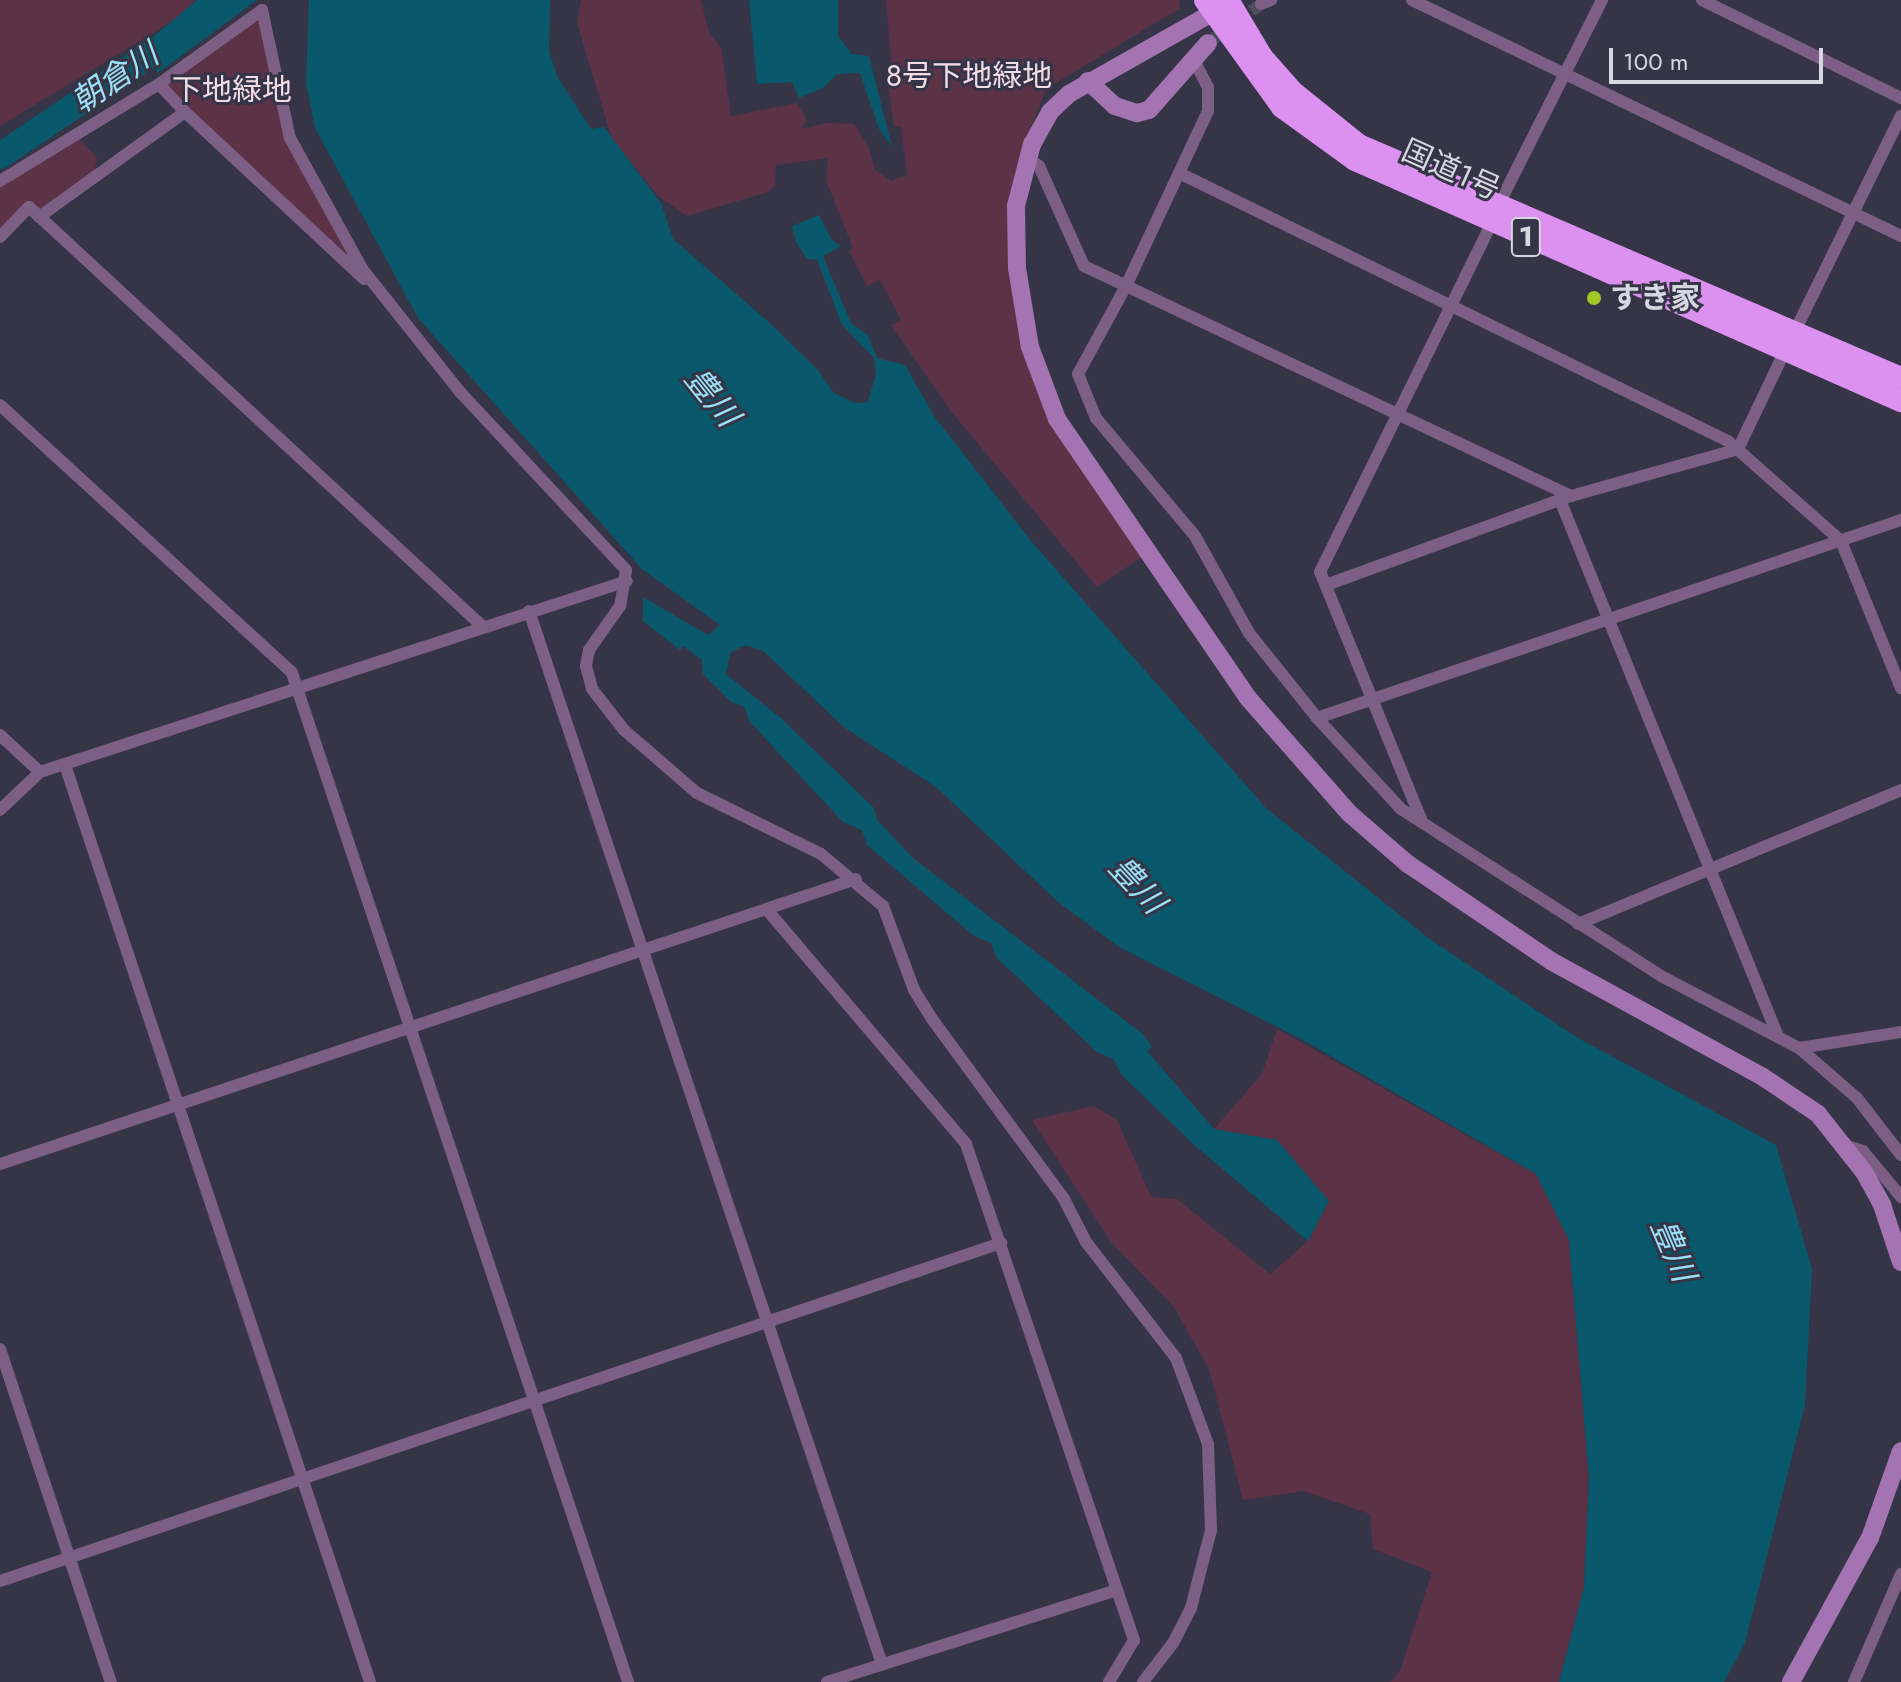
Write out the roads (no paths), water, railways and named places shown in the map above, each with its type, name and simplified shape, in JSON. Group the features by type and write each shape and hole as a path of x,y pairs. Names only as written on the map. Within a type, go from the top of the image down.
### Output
{"highway":[{"name":"国道1号","path":"1215,4 1317,114 1359,145 1495,214 1789,343 1901,401"},
{"name":"国道1号","path":"1789,343 1901,378"}],"street":[{"path":"1412,0 1901,236"},
{"path":"1421,819 1320,572 1602,0"},
{"path":"1702,0 1726,5 1901,98"},
{"path":"1215,4 1088,81 1050,112 1029,159 1016,206 1017,268 1041,381 1076,451 1248,698 1350,814 1408,864 1551,961 1794,1096 1833,1127 1882,1205 1901,1262"},
{"path":"0,181 159,84 262,10 290,138 384,298"},
{"path":"1088,81 1115,106 1137,113 1165,97 1208,43"},
{"path":"1194,60 1210,98 1126,286 1078,374 1090,407 1195,536 1249,633 1317,718 1401,809 1663,977 1799,1048 1857,1098 1901,1155"},
{"path":"159,84 384,298 461,393 626,570 627,581 620,606 595,635 586,666 592,689 609,713 697,793 821,854 856,879 883,906 914,990 932,1019 1064,1199 1086,1242 1167,1345 1195,1400 1208,1444 1213,1489 1204,1571 1173,1643 1143,1682"},
{"path":"39,217 185,112"},
{"path":"1326,585 1566,498 1738,449 1901,116"},
{"path":"1029,159 1039,166 1075,256 1084,266 1398,413 1566,498 1609,619 1777,1034"},
{"path":"1179,173 1738,449 1841,541 1901,688"},
{"path":"0,237 29,207 481,625"},
{"path":"0,405 292,673 628,1682"},
{"path":"1317,718 1901,520"},
{"path":"0,810 40,772 481,625 627,581"},
{"path":"529,611 882,1664"},
{"path":"0,735 40,772"},
{"path":"65,765 175,1105 370,1682"},
{"path":"1578,924 1901,790"},
{"path":"0,1164 768,911 856,879"},
{"path":"768,911 966,1144 1134,1640 1109,1682"},
{"path":"1799,1048 1901,1032"},
{"path":"1847,1146 1863,1151 1901,1197"},
{"path":"0,1581 1001,1243"},
{"path":"0,1349 111,1682"},
{"path":"1791,1682 1870,1538 1901,1451"},
{"path":"1854,1682 1901,1574"},
{"path":"827,1682 1117,1590"}],"water":[{"path":"197,0 257,0 158,73 142,46"},
{"name":"豊川","path":"309,0 550,0 549,52 558,78 591,129 604,127 661,203 673,239 772,325 818,370 834,393 855,403 868,402 876,373 874,358 842,325 817,260 807,259 796,242 792,226 819,215 832,240 841,246 823,256 851,323 868,335 877,358 905,365 934,416 1031,541 1266,808 1431,940 1578,1038 1776,1145 1812,1269 1805,1405 1745,1643 1724,1682 1559,1682 1584,1587 1589,1478 1569,1240 1536,1174 1303,1040 1119,947 1058,902 936,787 845,728 763,651 746,645 730,653 726,674 782,719 874,808 877,820 913,858 1144,1035 1152,1047 1147,1051 1214,1129 1277,1140 1329,1201 1308,1241 1193,1144 1122,1075 1113,1059 1097,1052 996,957 991,943 974,936 867,845 862,830 843,822 750,722 744,707 731,702 703,674 702,660 683,646 680,650 643,621 643,597 708,635 720,625 642,569 418,318 315,128 306,83"},
{"path":"749,0 838,0 838,36 852,54 869,56 892,147 879,129 860,73 837,74 823,88 799,98 792,82 757,84"}],"waterway":[{"name":"朝倉川","path":"0,156 231,0"}],"tunnel":[{"path":"1208,43 1261,4"}],"place":[{"name":"すき家","path":"1594,298"}],"park label":[{"name":"8号下地緑地","path":"969,76"},
{"name":"下地緑地","path":"232,90"}]}
